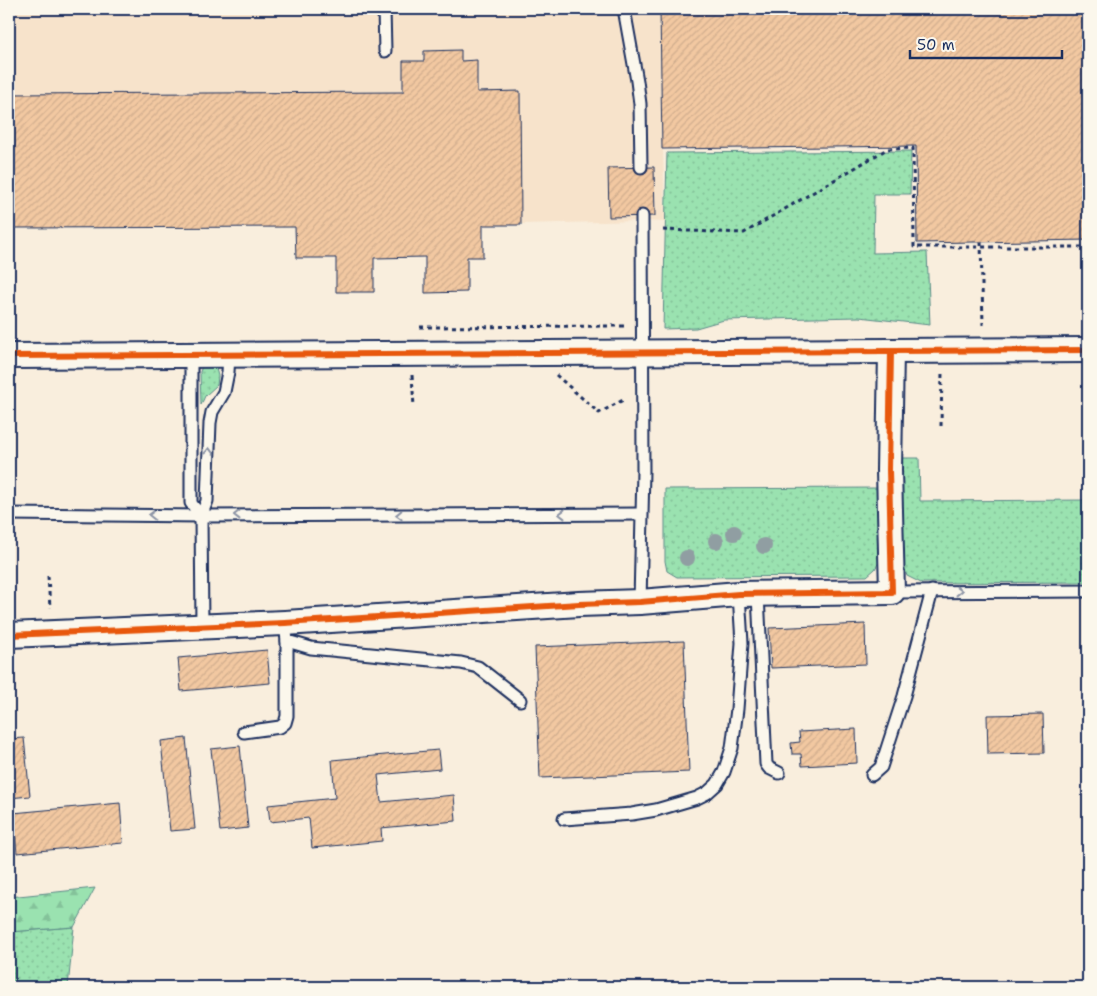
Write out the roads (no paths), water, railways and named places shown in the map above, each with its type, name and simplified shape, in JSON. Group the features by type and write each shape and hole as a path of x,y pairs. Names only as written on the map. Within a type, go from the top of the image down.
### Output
{"street":[{"path":"9,356 1088,350"},
{"path":"9,636 202,626 286,632 579,604 640,602 748,594 892,592 889,470 891,351"}],"lane":[{"path":"384,9 385,51"},
{"path":"624,9 640,104 641,167"},
{"path":"640,602 643,471 642,216"},
{"path":"202,626 200,516 208,501 210,422 212,412 224,392 229,354"},
{"path":"192,355 191,503 200,516"},
{"path":"9,514 200,516 641,514"},
{"path":"872,775 881,767 904,696 932,591"},
{"path":"892,592 1088,591"},
{"path":"748,594 766,764 769,768 779,773"},
{"path":"564,819 632,814 656,810 697,798 707,793 717,784 724,772 732,748 748,594"},
{"path":"286,632 311,648 461,663 478,667 520,700"},
{"path":"244,732 280,727 285,723 286,632"}]}
